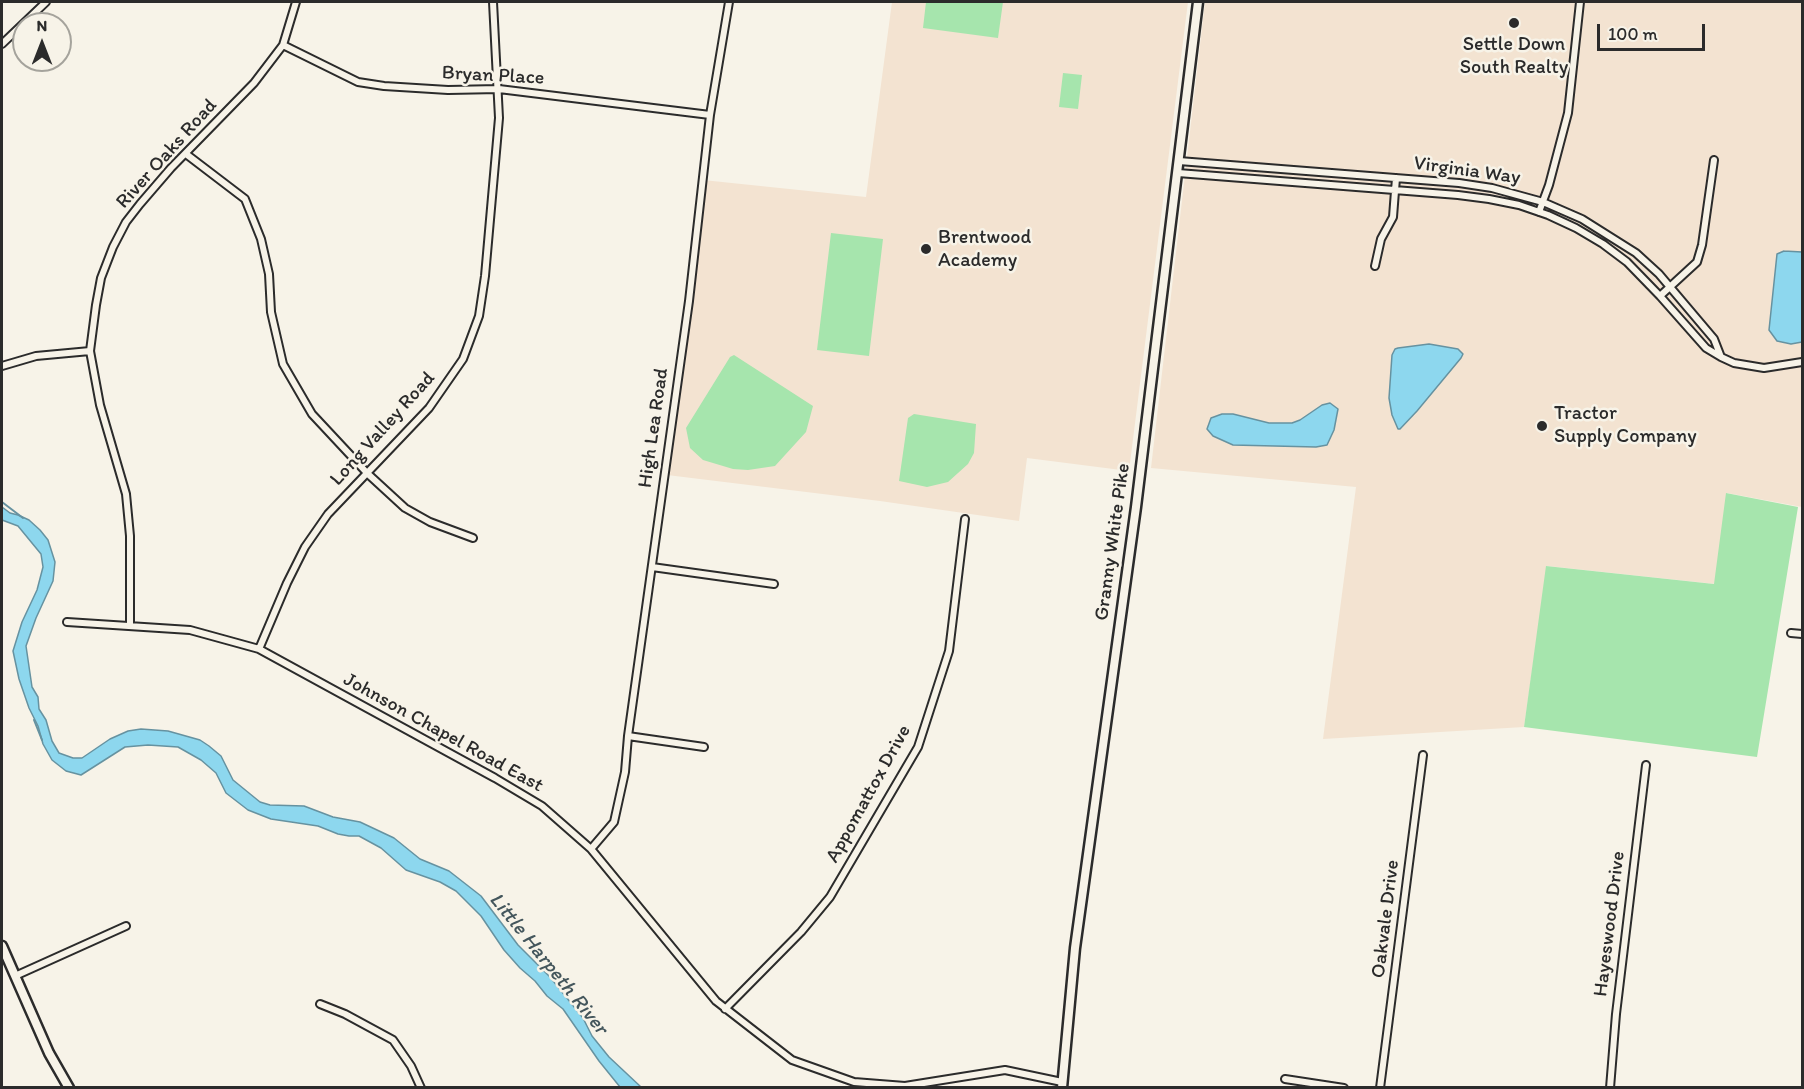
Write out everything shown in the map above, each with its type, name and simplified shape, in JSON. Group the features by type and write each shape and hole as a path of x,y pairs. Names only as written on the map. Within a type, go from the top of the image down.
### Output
{"main road":[{"name":"Granny White Pike","path":"1062,1085 1075,948 1136,507 1198,2"},
{"path":"2,946 49,1053 69,1088"}],"street":[{"path":"2,44 46,2"},
{"name":"River Oaks Road","path":"130,626 130,536 126,494 100,405 90,351 99,288 113,247 126,222 171,168 254,83 283,45 296,2"},
{"name":"Long Valley Road","path":"259,649 305,547 328,514 429,408 463,359 479,316 485,276 499,118 493,2"},
{"name":"High Lea Road","path":"591,849 614,822 625,772 628,736 689,301 710,115 729,2"},
{"path":"1539,212 1549,185 1568,113 1580,2"},
{"name":"Bryan Place","path":"283,45 358,82 448,90 499,89 710,115"},
{"path":"186,154 245,199 261,239 268,274 271,312 283,364 312,414 368,474 405,508 430,522 473,538"},
{"path":"1660,296 1697,262 1702,245 1714,160"},
{"name":"Virginia Way","path":"1179,161 1459,183 1492,188 1543,202 1591,225 1636,252 1670,287 1714,339 1721,357"},
{"name":"Virginia Way","path":"1178,173 1489,199 1539,212 1576,228 1628,262 1706,348 1721,357 1734,363 1764,369 1803,362"},
{"path":"1375,266 1381,239 1393,217 1396,178"},
{"path":"2,366 36,356 90,351"},
{"name":"Appomattox Drive","path":"725,1010 801,932 830,897 918,747 950,651 965,519"},
{"path":"652,567 774,584"},
{"name":"Johnson Chapel Road East","path":"67,622 190,630 259,649 542,806 591,849 716,1001 792,1060 854,1082 904,1086 1005,1071 1062,1085"},
{"path":"1791,633 1803,634"},
{"path":"628,736 704,747"},
{"name":"Oakvale Drive","path":"1380,1088 1423,755"},
{"name":"Hayeswood Drive","path":"1610,1088 1616,1014 1646,765"},
{"path":"15,976 126,926"},
{"path":"320,1004 345,1014 393,1040 411,1066 421,1088"},
{"path":"1286,1079 1344,1088"}],"shaded area":[{"name":"Brentwood Academy","path":"892,2 1188,2 1129,471 1027,458 1019,521 880,501 667,475 703,180 866,197"},
{"path":"1205,2 1802,2 1802,507 1727,493 1715,584 1547,566 1524,727 1323,739 1356,487 1151,468"}],"green space":[{"path":"926,2 1003,2 998,38 923,28"},
{"path":"1063,73 1082,75 1078,109 1059,107"},
{"path":"831,233 883,239 869,356 817,350"},
{"path":"734,355 813,406 806,432 775,466 748,470 733,469 703,460 690,448 686,428 730,357"},
{"path":"914,414 976,424 974,453 968,464 948,482 927,487 899,481 908,418"},
{"path":"1726,493 1798,507 1757,757 1524,727 1546,566 1714,584"}],"water":[{"path":"1784,251 1802,252 1802,342 1791,344 1777,341 1769,330 1777,254"},
{"path":"1429,344 1458,349 1463,354 1417,411 1398,429 1392,415 1389,398 1392,355 1398,348"},
{"path":"1330,403 1338,409 1334,430 1327,445 1316,447 1233,445 1213,436 1207,429 1211,418 1222,414 1233,414 1269,423 1292,423 1322,405"},
{"path":"2,507 10,513 29,520 40,530 48,540 55,562 53,581 26,646 32,687 38,697 39,709 46,720 52,741 59,753 73,758 82,758 110,739 128,731 141,729 168,731 200,740 209,746 221,756 233,780 260,802 270,805 304,806 333,817 360,822 394,838 420,859 449,871 481,896 518,945 550,977 583,1018 592,1036 609,1057 641,1087 620,1087 563,1009 520,968 504,950 481,916 456,891 440,882 406,870 381,848 359,836 338,834 318,826 271,819 248,810 226,793 216,773 201,760 178,747 148,745 125,747 81,775 66,771 52,760 29,708 13,651 22,622 37,590 43,567 41,554 18,526 2,520"}],"waterway":[{"name":"Little Harpeth River","path":"2,502 23,518"},
{"name":"Little Harpeth River","path":"34,720 42,740"}],"place":[{"name":"Settle Down South Realty","path":"1514,23"},
{"name":"Brentwood Academy","path":"926,249"},
{"name":"Tractor Supply Company","path":"1542,426"}]}
